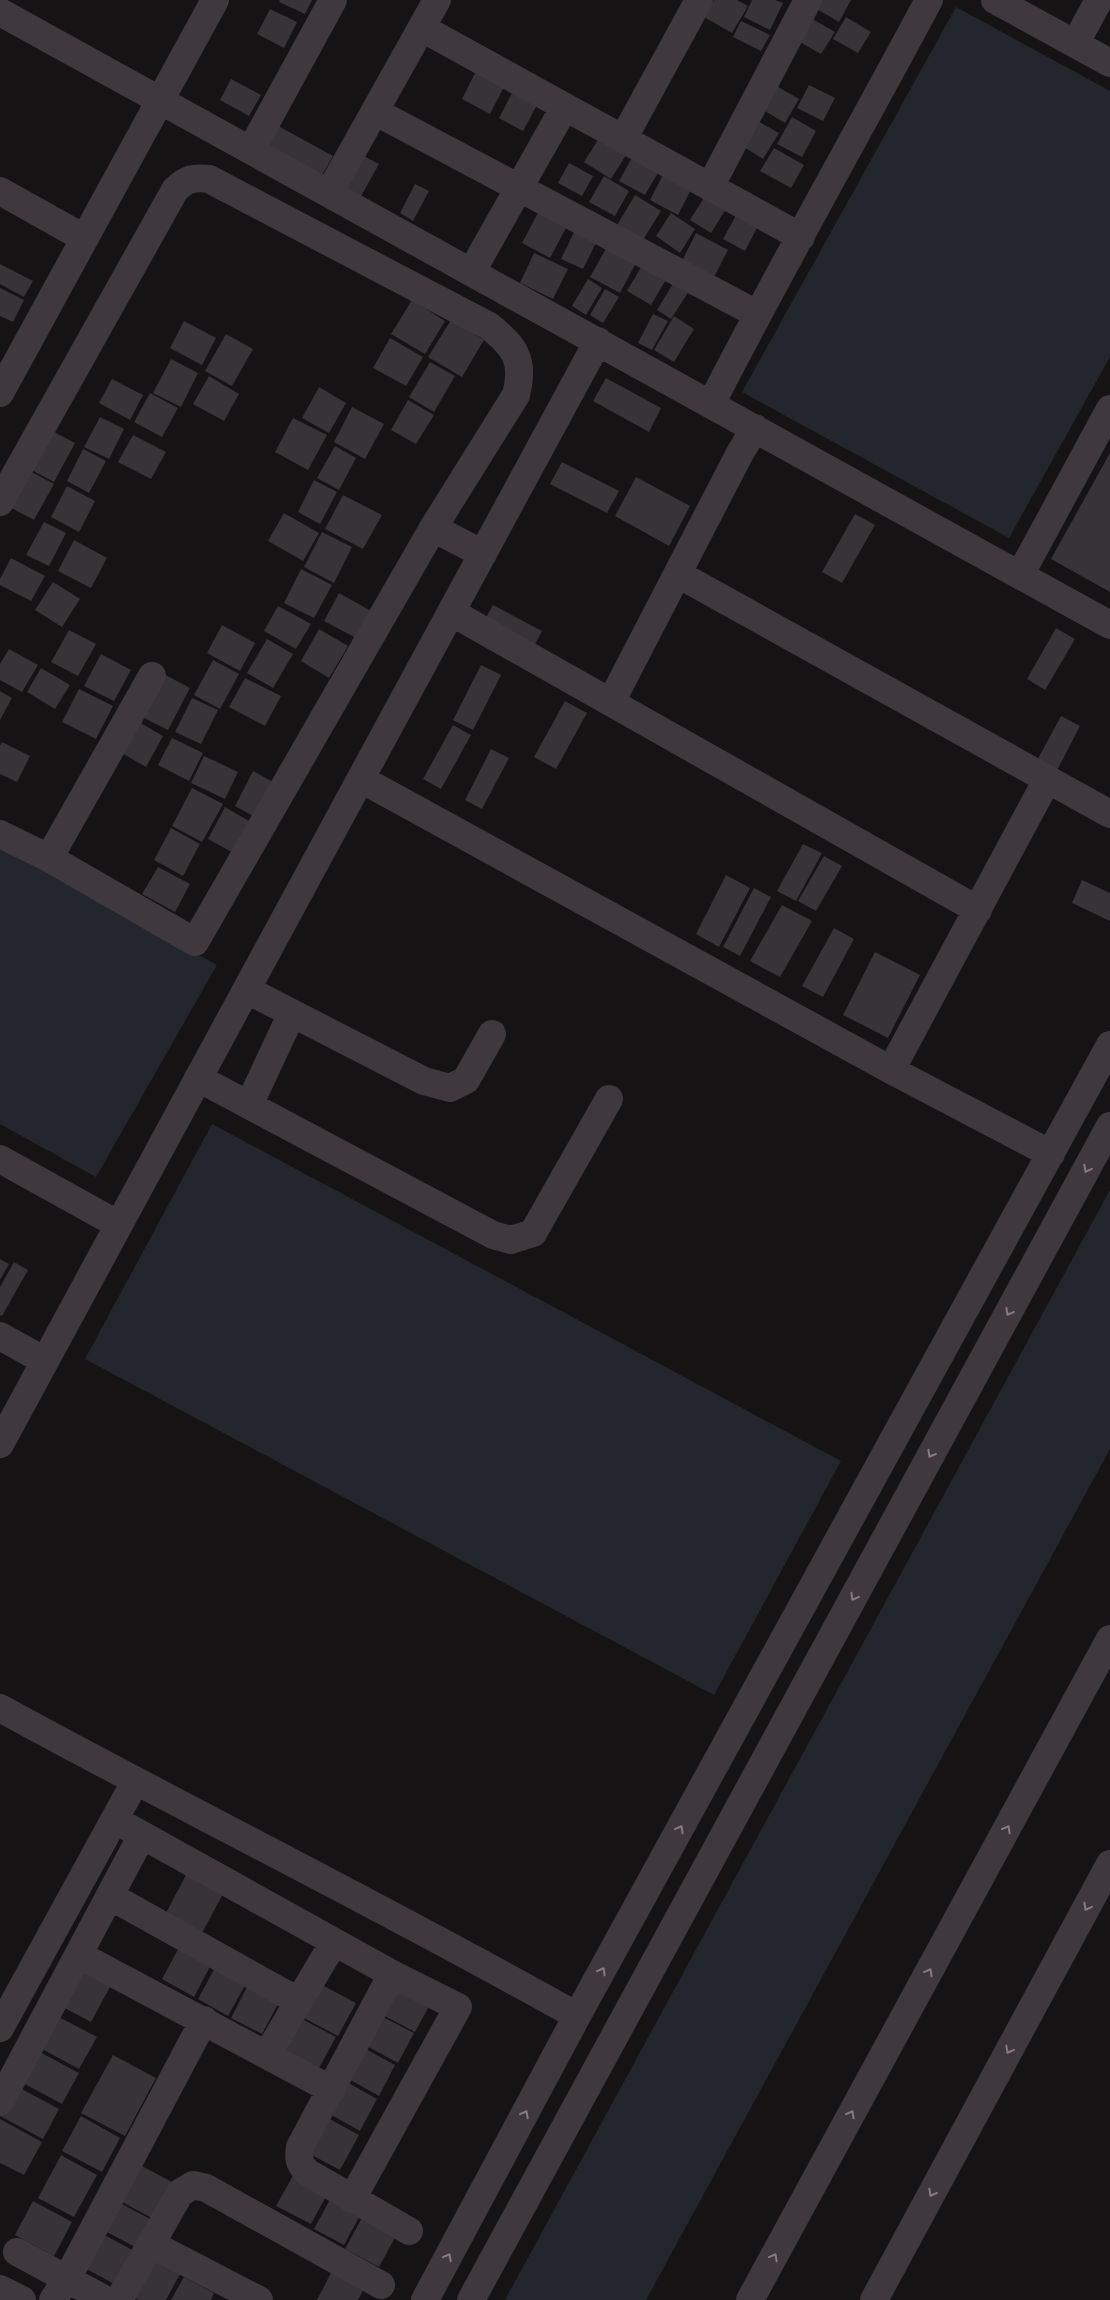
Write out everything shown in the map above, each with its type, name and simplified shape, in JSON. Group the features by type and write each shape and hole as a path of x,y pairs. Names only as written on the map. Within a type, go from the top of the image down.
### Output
{"street":[{"path":"0,393 214,0"},
{"path":"251,150 333,0"},
{"path":"330,193 437,0"},
{"path":"623,140 699,0"},
{"path":"710,187 808,0"},
{"path":"711,404 757,314 801,237 929,0"},
{"path":"995,0 1110,63"},
{"path":"1075,44 1099,0"},
{"path":"0,12 598,341 1110,626"},
{"path":"422,28 801,237"},
{"path":"472,272 564,108"},
{"path":"376,112 757,314"},
{"path":"0,502 174,190 184,181 195,177 209,178 489,326 508,342 519,362 520,378 516,395 433,528 195,942 49,858 0,834"},
{"path":"0,191 84,238"},
{"path":"0,1444 598,341"},
{"path":"1020,575 1110,409"},
{"path":"611,702 740,453 755,428"},
{"path":"433,528 483,554"},
{"path":"678,574 1110,814"},
{"path":"451,612 978,910"},
{"path":"49,858 152,676"},
{"path":"361,778 891,1070 1051,1154"},
{"path":"891,1070 1047,780"},
{"path":"246,990 424,1081 450,1088 466,1080 492,1034"},
{"path":"249,1105 292,1013"},
{"path":"425,2300 578,2016 1110,1045"},
{"path":"198,1078 493,1235 511,1240 533,1232 609,1099"},
{"path":"471,2300 1110,1126"},
{"path":"0,1159 119,1225"},
{"path":"0,1336 45,1361"},
{"path":"750,2300 1110,1639"},
{"path":"0,1708 135,1782 464,1952 578,2016"},
{"path":"0,2028 135,1782"},
{"path":"115,1820 392,1974 458,2007 352,2199"},
{"path":"0,2102 142,1835"},
{"path":"874,2300 1110,1864"},
{"path":"110,1896 298,2001"},
{"path":"267,2055 334,1942"},
{"path":"79,1955 332,2090"},
{"path":"392,1974 300,2147 299,2164 307,2172 409,2231"},
{"path":"60,2289 204,2020"},
{"path":"119,2300 180,2193 193,2185 206,2188 382,2285"},
{"path":"150,2244 259,2300"},
{"path":"17,2252 60,2289 106,2300"},
{"path":"0,2289 22,2300"}],"shaded area":[{"path":"956,7 1110,91 1110,357 1009,538 742,392"},
{"path":"0,844 217,965 96,1177 0,1124"},
{"path":"212,1124 841,1461 714,1695 85,1359"},
{"path":"1110,1190 1110,1449 646,2300 505,2300"}],"building":[{"path":"280,0 312,0 305,14 279,2"},
{"path":"714,0 737,0 748,6 732,33 704,17"},
{"path":"752,0 775,0 783,3 770,30 744,17"},
{"path":"819,0 851,0 839,22 815,8"},
{"path":"270,9 297,22 284,48 257,34"},
{"path":"809,17 835,32 821,54 796,40"},
{"path":"846,17 871,32 858,53 833,39"},
{"path":"741,21 770,35 761,51 733,37"},
{"path":"475,73 504,87 490,114 462,99"},
{"path":"231,79 261,95 249,116 220,100"},
{"path":"773,84 799,99 785,123 760,108"},
{"path":"809,85 835,98 823,121 797,108"},
{"path":"513,91 537,105 523,131 499,118"},
{"path":"792,117 816,131 802,157 777,144"},
{"path":"754,119 779,133 763,159 739,144"},
{"path":"269,121 333,156 321,177 258,142"},
{"path":"601,135 628,152 611,179 584,162"},
{"path":"774,148 804,165 791,188 760,171"},
{"path":"362,155 379,164 360,198 343,188"},
{"path":"633,156 659,171 645,195 619,181"},
{"path":"569,163 593,176 582,196 558,183"},
{"path":"665,171 693,186 678,215 650,200"},
{"path":"604,176 629,191 615,216 589,202"},
{"path":"415,184 429,191 413,221 400,213"},
{"path":"707,193 728,206 711,233 690,220"},
{"path":"635,195 661,211 643,240 617,225"},
{"path":"539,211 567,226 550,258 522,243"},
{"path":"738,212 759,224 745,251 723,239"},
{"path":"671,213 695,229 680,253 656,236"},
{"path":"575,230 597,241 583,269 561,259"},
{"path":"696,233 728,250 712,281 680,265"},
{"path":"607,247 636,263 620,293 590,277"},
{"path":"534,253 568,269 553,299 520,283"},
{"path":"0,264 33,281 24,297 0,284"},
{"path":"643,264 667,278 651,305 627,291"},
{"path":"588,279 602,288 586,315 572,306"},
{"path":"674,282 689,291 671,319 657,310"},
{"path":"0,288 24,300 13,322 0,316"},
{"path":"605,289 619,297 603,323 590,315"},
{"path":"412,300 445,321 425,354 391,334"},
{"path":"653,314 668,321 652,350 638,343"},
{"path":"674,316 694,329 674,362 654,350"},
{"path":"451,320 484,340 462,377 428,357"},
{"path":"184,321 216,338 202,365 170,348"},
{"path":"226,334 253,349 232,386 205,371"},
{"path":"390,338 423,357 406,386 373,368"},
{"path":"171,359 198,373 181,407 153,393"},
{"path":"430,362 455,376 434,412 409,397"},
{"path":"209,376 239,394 224,421 193,404"},
{"path":"606,378 661,408 649,432 593,401"},
{"path":"112,379 143,395 130,420 99,403"},
{"path":"319,387 346,403 329,433 302,418"},
{"path":"150,393 178,408 162,437 134,422"},
{"path":"408,400 434,415 416,444 391,430"},
{"path":"352,407 384,424 365,459 334,442"},
{"path":"100,417 124,429 109,459 84,447"},
{"path":"293,418 327,435 308,470 275,452"},
{"path":"43,426 75,443 54,482 22,465"},
{"path":"133,435 166,452 151,479 118,462"},
{"path":"335,446 356,458 339,490 317,478"},
{"path":"83,449 106,461 89,493 67,481"},
{"path":"1110,453 1110,592 1051,559"},
{"path":"562,462 619,491 607,513 550,484"},
{"path":"24,468 54,484 34,520 4,504"},
{"path":"636,477 690,506 669,546 615,516"},
{"path":"314,480 337,492 320,524 298,512"},
{"path":"67,486 95,501 79,532 51,517"},
{"path":"343,495 382,515 363,549 325,529"},
{"path":"284,513 319,533 303,561 268,541"},
{"path":"855,514 875,525 842,583 822,572"},
{"path":"44,522 66,533 49,566 26,555"},
{"path":"322,532 352,547 334,583 304,567"},
{"path":"74,540 107,558 91,588 58,571"},
{"path":"11,558 45,576 31,601 0,585 0,579"},
{"path":"301,569 332,585 314,618 284,603"},
{"path":"53,582 80,599 62,627 35,610"},
{"path":"339,593 371,611 356,638 324,621"},
{"path":"493,605 542,631 531,652 482,625"},
{"path":"278,606 311,624 296,649 264,631"},
{"path":"222,625 255,643 240,671 207,653"},
{"path":"1056,628 1075,639 1045,690 1027,679"},
{"path":"319,629 348,646 329,678 301,661"},
{"path":"69,630 96,644 78,676 51,662"},
{"path":"267,639 293,654 273,688 247,673"},
{"path":"9,649 38,665 22,692 0,680 0,664"},
{"path":"101,654 131,670 114,701 84,686"},
{"path":"213,660 239,674 220,709 194,695"},
{"path":"481,665 501,675 473,730 453,720"},
{"path":"41,668 70,685 55,709 27,692"},
{"path":"158,671 190,688 168,730 136,714"},
{"path":"245,678 281,696 265,726 229,707"},
{"path":"79,689 113,706 96,739 62,722"},
{"path":"0,691 12,698 0,720"},
{"path":"192,698 218,710 201,744 175,732"},
{"path":"565,701 587,713 556,769 534,757"},
{"path":"1061,716 1080,726 1053,778 1033,768"},
{"path":"137,721 163,736 146,767 120,752"},
{"path":"453,725 471,735 441,789 423,779"},
{"path":"172,738 203,753 189,781 158,765"},
{"path":"2,742 30,756 17,782 0,774 0,746"},
{"path":"491,749 509,758 482,809 465,800"},
{"path":"204,756 238,772 225,799 191,783"},
{"path":"253,771 275,783 257,818 235,806"},
{"path":"192,788 223,804 202,842 172,826"},
{"path":"225,807 256,825 239,856 208,839"},
{"path":"171,828 200,844 183,876 154,860"},
{"path":"803,844 822,853 796,901 777,891"},
{"path":"824,856 842,866 816,911 798,901"},
{"path":"158,867 190,884 175,912 142,894"},
{"path":"726,875 750,888 719,947 696,934"},
{"path":"1082,880 1110,893 1110,921 1072,903"},
{"path":"754,888 771,897 740,956 723,947"},
{"path":"782,905 812,921 780,977 750,961"},
{"path":"834,928 854,939 823,997 802,986"},
{"path":"875,952 920,975 888,1038 843,1015"},
{"path":"0,1259 9,1264 0,1280"},
{"path":"14,1262 28,1270 2,1316 0,1315 0,1287"},
{"path":"187,1873 224,1892 202,1933 166,1913"},
{"path":"182,1942 214,1959 194,1997 162,1979"},
{"path":"217,1964 248,1980 228,2016 198,1999"},
{"path":"77,1968 110,1987 91,2022 57,2004"},
{"path":"397,1979 433,1999 415,2032 379,2013"},
{"path":"249,1983 280,2000 262,2034 231,2018"},
{"path":"320,1984 356,2003 338,2036 302,2017"},
{"path":"379,2015 414,2033 398,2063 363,2044"},
{"path":"57,2016 97,2037 79,2069 40,2048"},
{"path":"300,2018 336,2037 319,2068 283,2049"},
{"path":"362,2047 395,2065 379,2096 345,2077"},
{"path":"38,2051 79,2073 62,2104 21,2082"},
{"path":"113,2055 156,2078 125,2136 81,2113"},
{"path":"345,2081 377,2099 360,2131 328,2113"},
{"path":"16,2086 59,2109 43,2139 0,2116"},
{"path":"81,2116 120,2138 102,2172 62,2151"},
{"path":"326,2117 359,2135 340,2170 306,2152"},
{"path":"0,2119 42,2142 24,2175 0,2163"},
{"path":"61,2155 97,2175 74,2217 38,2198"},
{"path":"140,2165 172,2182 152,2218 120,2201"},
{"path":"295,2172 329,2191 311,2224 276,2206"},
{"path":"333,2194 363,2210 344,2245 314,2229"},
{"path":"33,2201 72,2222 54,2256 15,2235"},
{"path":"118,2202 152,2220 137,2248 103,2230"},
{"path":"365,2212 399,2230 379,2267 345,2249"},
{"path":"101,2233 134,2251 116,2285 83,2267"},
{"path":"148,2257 180,2274 166,2300 139,2300 127,2294"},
{"path":"334,2267 366,2285 358,2300 317,2300"},
{"path":"184,2277 214,2293 211,2300 171,2300"}]}
